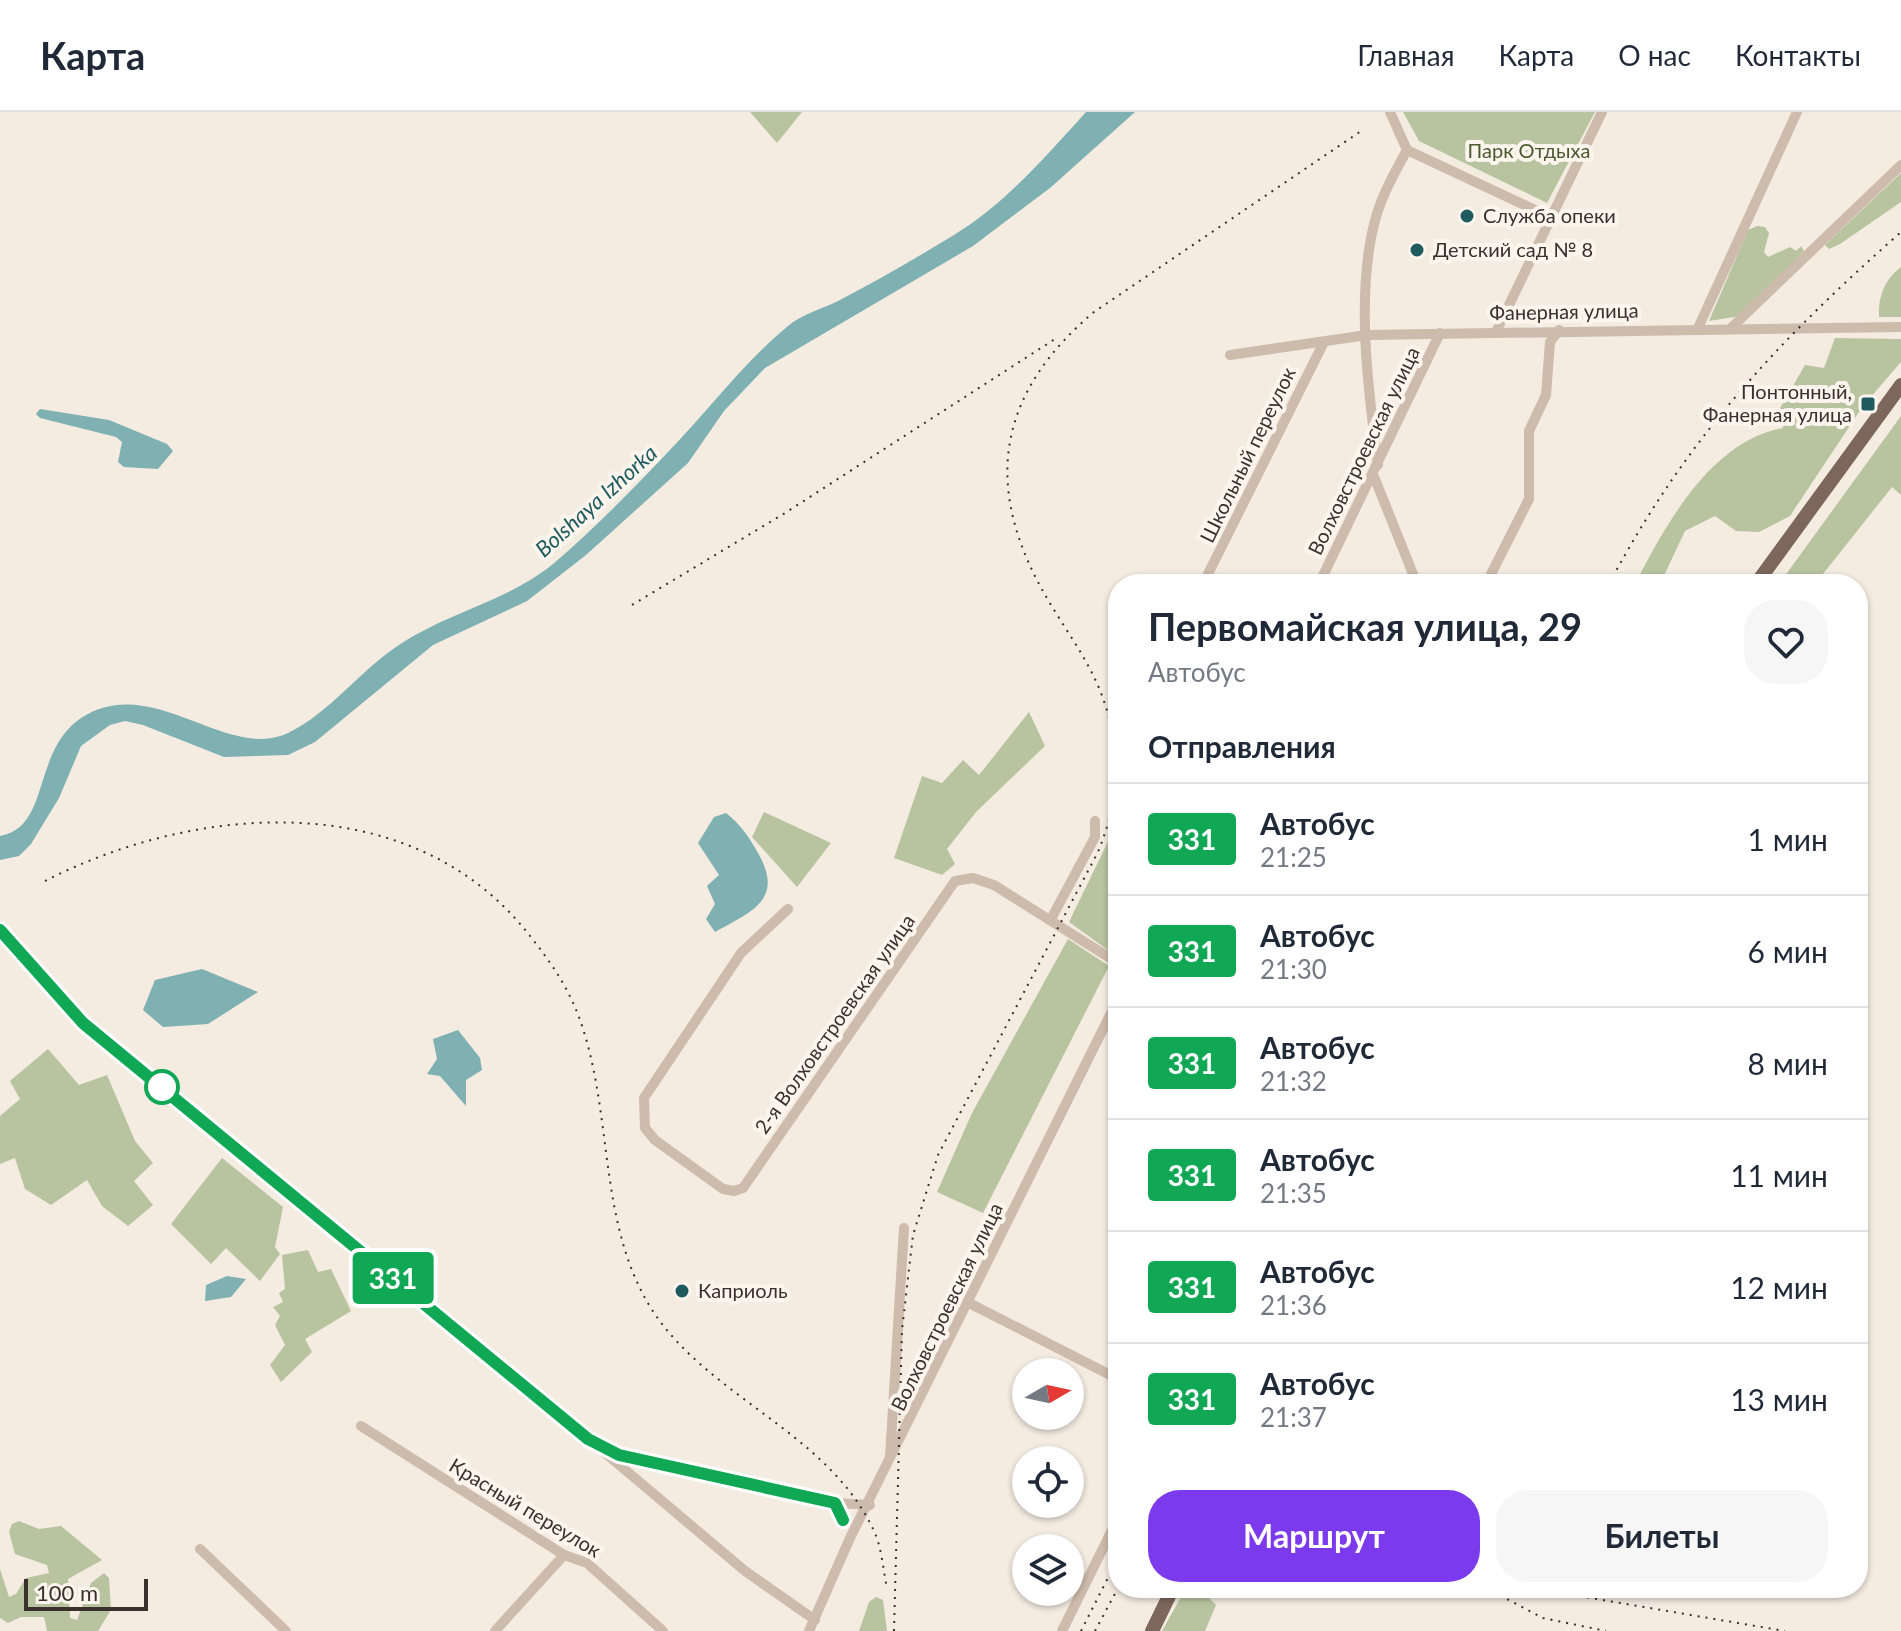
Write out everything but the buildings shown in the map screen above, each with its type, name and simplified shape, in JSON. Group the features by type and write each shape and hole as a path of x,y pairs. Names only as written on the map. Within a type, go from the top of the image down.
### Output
{"main road":[{"path":"1763,574 1901,385"},
{"path":"1152,1631 1168,1598"}],"street":[{"path":"1390,112 1407,150 1550,217"},
{"path":"1496,332 1602,112"},
{"path":"1698,328 1797,112"},
{"path":"1407,150 1387,186 1375,221 1367,275 1367,335 1376,470 1413,574"},
{"path":"1732,327 1901,165"},
{"name":"Фанерная улица","path":"1230,355 1367,335 1732,327 1901,327"},
{"path":"1491,574 1529,499 1529,431 1546,395 1550,342 1559,330"},
{"name":"Волховстроевская улица","path":"1324,574 1440,333"},
{"name":"Школьный переулок","path":"1208,574 1324,342"},
{"path":"1095,821 1095,837 1051,919 1108,956"},
{"name":"2-я Волховстроевская улица","path":"788,909 741,953 644,1098 645,1128 655,1140 723,1189 734,1191 743,1188 955,881 973,878 994,885 1051,919"},
{"path":"0,930 83,1023 745,1571 815,1620"},
{"name":"Волховстроевская улица","path":"809,1631 850,1538 870,1505 1108,1028"},
{"path":"890,1464 904,1228"},
{"path":"969,1303 1108,1374"},
{"name":"Красный переулок","path":"361,1426 564,1555 587,1563 663,1631"},
{"path":"588,1439 619,1455 835,1503 870,1505"},
{"path":"1062,1631 1108,1538"},
{"path":"200,1549 286,1631"},
{"path":"495,1631 564,1555"}],"green space":[{"path":"750,112 802,112 777,143"},
{"name":"Парк Отдыха","path":"1403,112 1595,112 1547,203 1419,141"},
{"path":"1901,173 1901,202 1840,244 1829,249 1825,245"},
{"path":"1765,227 1769,233 1764,252 1768,257 1790,247 1796,251 1801,246 1804,251 1740,316 1709,321 1748,230"},
{"path":"1901,267 1901,317 1879,317 1883,289"},
{"path":"1835,338 1901,339 1901,362 1863,406 1790,516 1759,532 1736,531 1715,516 1685,531 1665,574 1640,574 1661,536 1694,488 1734,449 1757,436 1783,428 1779,410 1805,365 1824,368"},
{"path":"1901,416 1901,495 1892,487 1823,574 1786,574"},
{"path":"1029,712 1045,746 976,812 947,849 955,864 942,875 894,858 922,776 942,783 963,760 979,775"},
{"path":"764,812 831,843 797,887 752,837"},
{"path":"1108,842 1108,950 1069,922"},
{"path":"1068,939 1108,965 983,1213 937,1192 972,1113"},
{"path":"48,1049 79,1085 107,1075 135,1141 153,1163 134,1181 153,1205 128,1226 102,1206 87,1180 51,1205 25,1189 15,1158 0,1164 0,1116 20,1099 10,1081"},
{"path":"222,1158 283,1207 275,1247 280,1254 260,1281 226,1248 211,1264 171,1224"},
{"path":"308,1250 318,1272 331,1269 351,1311 305,1339 312,1352 281,1382 270,1365 285,1345 275,1325 280,1316 273,1307 283,1302 279,1293 285,1289 282,1255"},
{"path":"19,1521 39,1529 61,1526 102,1560 68,1579 70,1618 77,1620 91,1583 104,1573 109,1578 111,1610 98,1631 47,1631 44,1617 21,1617 8,1623 0,1618 0,1569 9,1597 16,1594 26,1578 49,1573 47,1565 15,1554 9,1532 12,1524"},
{"path":"876,1597 883,1600 887,1631 859,1631 869,1602"},
{"path":"1180,1598 1209,1598 1216,1605 1205,1631 1162,1631"}],"water":[{"path":"1086,112 1135,112 1050,188 973,246 765,368 724,411 688,463 586,555 527,601 433,645 315,742 288,755 224,757 143,725 125,721 110,725 81,746 59,798 31,844 19,856 0,860 0,836 17,829 28,817 57,744 70,727 88,714 114,705 141,706 243,737 267,739 304,724 393,649 432,626 515,589 553,564 612,510 756,355 788,326 882,277 972,223 1024,178"},
{"path":"40,409 109,420 167,444 173,451 158,469 124,467 118,462 122,442 116,437 40,418 36,414"},
{"path":"726,813 755,847 768,882 766,893 752,911 715,932 706,919 715,904 707,886 719,875 698,843 714,817"},
{"path":"202,969 258,992 208,1024 163,1027 143,1010 155,980"},
{"path":"458,1030 480,1058 482,1070 466,1080 466,1106 440,1076 427,1074 437,1059 433,1039"},
{"path":"227,1276 246,1279 231,1297 205,1301 206,1285"}],"railway":[{"path":"1108,713 1088,664 1038,582 1021,543 1010,505 1007,470 1011,435 1022,403 1039,371 1063,341 1094,312 1364,129"},
{"path":"1615,574 1670,482 1738,394 1814,312 1901,232"},
{"path":"632,605 785,513 1055,339"},
{"path":"894,1631 902,1330 913,1235 938,1155 1098,852 1108,822"},
{"path":"45,881 105,855 169,836 235,825 301,823 366,832 427,853 482,887 539,947 562,981 580,1018 593,1066 622,1240 633,1273 649,1305 673,1337 701,1365 797,1439 827,1466 853,1496 877,1538 887,1588"},
{"path":"1081,1631 1108,1578"},
{"path":"1095,1631 1113,1598"},
{"path":"1505,1598 1543,1618 1606,1631"},
{"path":"1591,1598 1785,1631"}],"bus line":[{"name":"331","path":"0,930 60,1002 83,1023 588,1439 619,1455 835,1503 843,1520"}],"place":[{"name":"Служба опеки","path":"1467,216"},
{"name":"Детский сад № 8","path":"1417,250"},
{"name":"Понтонный, Фанерная улица","path":"1868,404"},
{"name":"Каприоль","path":"682,1291"}],"water label":[{"name":"Bolshaya Izhorka","path":"596,501"}]}
